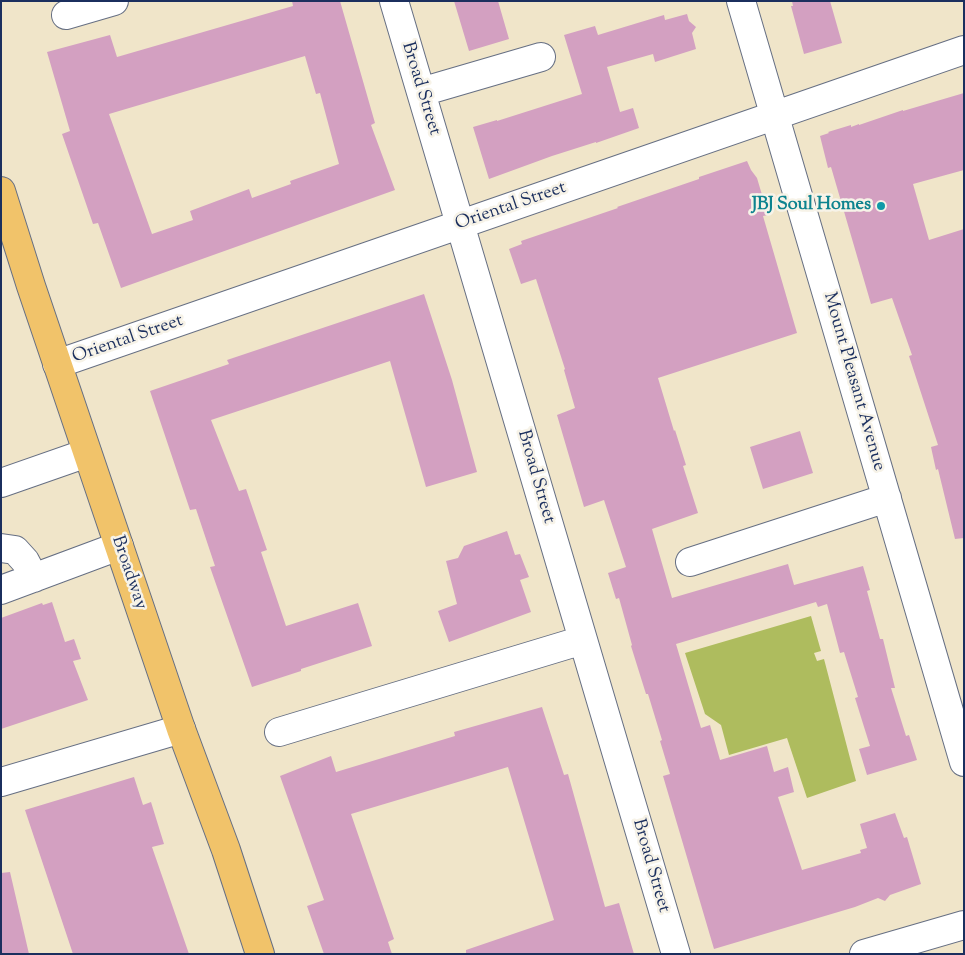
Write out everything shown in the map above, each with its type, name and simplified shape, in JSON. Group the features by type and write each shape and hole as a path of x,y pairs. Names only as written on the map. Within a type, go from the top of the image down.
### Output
{"main road":[{"name":"Broadway","path":"1,190 87,453 181,729 226,850 260,954"}],"street":[{"path":"66,15 114,1"},
{"name":"Broad Street","path":"394,1 676,954"},
{"name":"Mount Pleasant Avenue","path":"742,1 964,762"},
{"name":"Oriental Street","path":"57,364 964,50"},
{"path":"421,92 541,57"},
{"path":"1,483 87,453"},
{"path":"690,562 887,498"},
{"path":"1,590 119,546"},
{"path":"1,548 16,550 25,561 34,578"},
{"path":"279,732 583,640"},
{"path":"1,782 181,729"},
{"path":"864,954 964,925"}],"green space":[{"path":"811,616 821,651 814,653 817,661 824,659 856,781 807,798 787,738 729,755 721,725 705,714 685,653"}],"building":[{"path":"292,1 340,1 375,123 371,125 395,190 121,288 98,223 93,224 62,134 70,131 47,52 110,35 117,57 293,6","holes":["305,56 316,94 320,93 339,164 290,181 291,184 252,198 249,189 190,211 193,220 152,234 109,114"]},
{"path":"454,1 498,1 509,39 469,51"},
{"path":"792,1 830,1 842,43 804,54 791,6 793,6"},
{"path":"687,14 689,21 696,27 692,33 696,49 655,62 653,54 607,67 620,112 633,108 639,128 489,179 473,127 582,94 564,35 595,26 598,35 664,15 665,20"},
{"name":"JBJ Soul Homes","path":"964,93 964,170 913,184 929,240 964,229 964,538 955,539 931,447 938,445 909,356 912,355 892,298 871,304 831,167 828,168 820,136 851,125 851,127 859,125 903,110"},
{"path":"747,161 757,178 768,215 763,216 797,333 658,378 686,465 683,466 698,513 652,529 672,598 788,564 794,585 863,566 870,590 867,591 880,639 883,639 895,688 891,688 906,736 909,735 917,760 867,775 859,749 870,746 855,698 858,697 844,652 840,653 827,604 818,607 816,602 676,644 701,728 710,725 720,760 767,746 774,772 788,767 794,792 778,797 802,870 861,853 860,850 867,848 860,824 895,813 904,838 907,837 921,884 890,895 885,901 878,898 855,907 714,949 663,776 670,774 660,741 662,740 631,646 619,598 616,599 608,573 626,567 604,500 584,507 557,415 575,408 565,369 536,279 521,284 509,249 522,244 521,241"},
{"path":"424,294 452,380 477,472 426,487 390,361 211,420 239,491 246,489 267,550 261,552 286,626 358,603 372,646 252,687 210,567 215,566 196,509 190,510 150,391 229,364 227,360"},
{"path":"800,431 813,473 763,489 750,447"},
{"path":"507,531 515,555 520,554 529,577 520,580 531,612 449,642 438,611 457,604 446,561 458,558 464,546"},
{"path":"52,602 65,642 74,639 81,659 73,661 88,700 1,729 1,618 42,603 43,605"},
{"path":"542,707 564,775 568,774 605,907 619,903 634,954 466,954 466,950 554,920 508,767 351,814 394,939 388,942 392,954 324,954 307,906 324,900 280,776 331,756 336,772 455,736 454,732"},
{"path":"134,777 143,805 151,802 164,844 152,847 189,954 73,954 25,810"},
{"path":"10,872 29,954 1,954 1,873"}],"place":[{"name":"JBJ Soul Homes","path":"881,206"}]}
